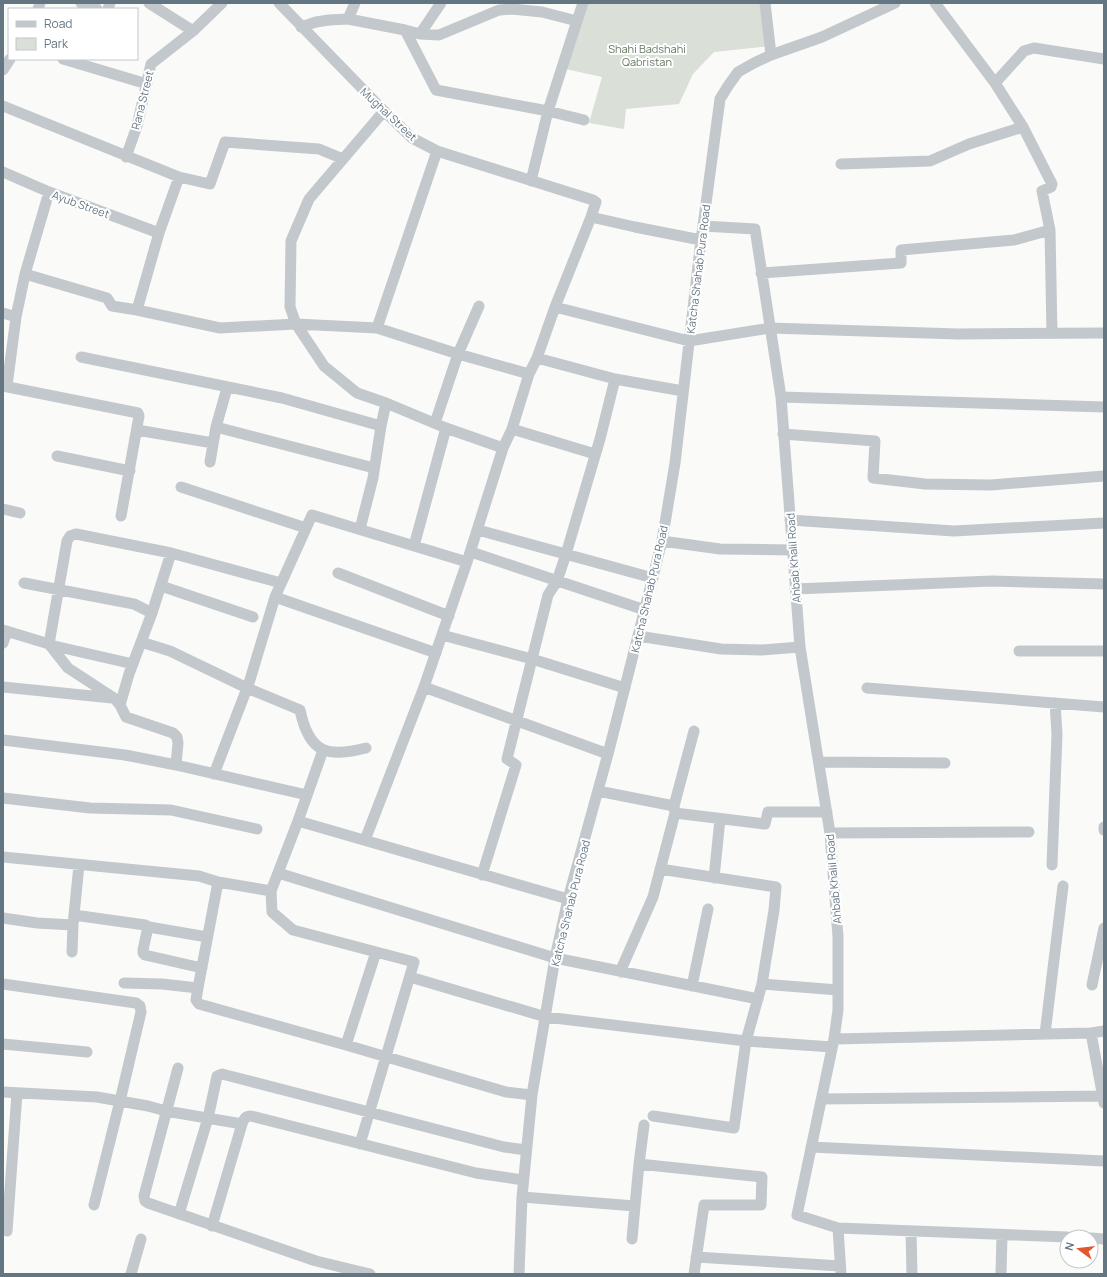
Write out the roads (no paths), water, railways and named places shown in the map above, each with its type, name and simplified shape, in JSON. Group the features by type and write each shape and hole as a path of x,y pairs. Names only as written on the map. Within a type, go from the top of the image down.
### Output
{"street":[{"path":"81,3 94,8"},
{"path":"149,3 193,31"},
{"name":"Rana Street","path":"126,156 137,126 151,64 193,31 222,3"},
{"name":"Mughal Street","path":"279,3 412,138 437,151 594,200 596,202 591,217"},
{"path":"348,19 355,3"},
{"path":"420,34 440,3"},
{"path":"530,181 548,111 583,3"},
{"path":"765,3 771,55"},
{"name":"Katcha Shahab Pura Road","path":"518,1274 523,1180 532,1095 555,958 568,899 608,754 662,540 675,463 701,240 720,99 738,72 754,63 771,55 822,37 895,3"},
{"path":"935,3 995,83 1023,127 1052,186 1042,191 1050,230 1052,333"},
{"path":"301,27 316,22 348,19 420,34 439,35 500,6 512,9 543,8 577,21"},
{"path":"405,30 436,90 548,111 584,120"},
{"path":"995,83 1024,50 1034,48 1104,59"},
{"path":"3,70 9,60"},
{"path":"66,60 147,84"},
{"path":"3,106 179,177 210,184 225,142 319,149 343,159"},
{"path":"384,111 309,199 291,241 290,307 296,324 324,366 357,393 386,403 446,428 503,448"},
{"path":"841,164 930,161 969,144 1023,127"},
{"path":"377,328 437,151"},
{"name":"Ayub Street","path":"3,172 49,192 159,233"},
{"path":"137,310 159,233 179,177"},
{"path":"49,192 25,274 16,317 5,386 138,413 137,430 121,516"},
{"path":"365,840 436,653 478,530 503,448 512,429 529,374 537,358 555,307 591,217 701,240"},
{"name":"Ahbab Khalil Road","path":"703,226 754,229 780,397 800,647 830,832 838,937 838,1010 822,1099 797,1215 838,1228"},
{"path":"761,274 901,264 901,250 1014,240 1050,230"},
{"path":"25,274 107,298 112,306 220,328 296,324 377,328 458,354 529,374"},
{"path":"435,423 458,354 479,306"},
{"path":"555,307 689,341 770,328 958,334 1104,333"},
{"path":"3,313 16,317"},
{"path":"81,357 282,398 381,426"},
{"path":"537,358 615,378 683,392"},
{"path":"482,874 516,765 507,759 548,595 557,581 566,554 615,378"},
{"path":"210,462 216,428 227,388"},
{"path":"780,397 1104,407"},
{"path":"360,529 374,468 386,403"},
{"path":"216,428 374,468"},
{"path":"414,546 446,428"},
{"path":"512,429 595,454"},
{"path":"137,430 213,443"},
{"path":"783,434 875,441 873,478 925,484 991,485 1104,476"},
{"path":"57,456 130,471"},
{"path":"181,487 306,528"},
{"path":"3,509 20,513"},
{"path":"214,774 247,688 281,583 312,515 414,546 469,557 557,581 645,610"},
{"path":"790,520 954,531 1104,523"},
{"path":"478,530 653,578"},
{"path":"176,765 178,743 177,738 172,733 126,717 117,701 68,668 49,644 70,536 76,534 171,553 281,583"},
{"path":"662,540 720,549 792,550"},
{"path":"117,701 152,613 171,553"},
{"path":"338,573 449,616"},
{"path":"795,589 992,581 1104,584"},
{"path":"24,583 134,604 152,613"},
{"path":"161,586 253,617"},
{"path":"276,597 436,653"},
{"path":"3,643 5,630 49,644 133,664"},
{"path":"442,635 532,659 625,688"},
{"path":"638,636 721,649 761,650 800,647"},
{"path":"141,642 170,651 247,688 300,710 306,733 313,743 323,750 350,752 366,748"},
{"path":"1019,651 1104,651"},
{"path":"3,687 117,701"},
{"path":"424,687 608,754"},
{"path":"867,688 1104,707"},
{"path":"1052,865 1057,734 1055,703"},
{"path":"620,972 653,898 694,731"},
{"path":"3,740 125,755 307,795"},
{"path":"323,750 271,891 272,912 293,930 414,962 360,1144"},
{"path":"818,762 945,763"},
{"path":"598,791 674,810 720,819 765,824 768,812 827,812"},
{"path":"3,798 90,808 171,810 257,830"},
{"path":"714,878 720,819"},
{"path":"298,821 568,899"},
{"path":"830,832 1029,832"},
{"path":"3,857 199,876 218,882 271,891"},
{"path":"72,952 80,865"},
{"path":"653,1116 734,1128 746,1041 762,984 774,910 776,887 660,869"},
{"path":"278,873 555,958 758,999"},
{"path":"218,882 196,1000 199,1004 385,1056 506,1092 532,1095"},
{"path":"1044,1034 1063,886"},
{"path":"692,986 708,909"},
{"path":"3,918 37,923 74,920 145,925 148,927 207,938"},
{"path":"148,927 143,950 145,955 202,968"},
{"path":"1092,985 1101,955 1104,928"},
{"path":"346,1045 376,952"},
{"path":"410,977 546,1017 746,1041 833,1043 1104,1031"},
{"path":"124,983 162,984 198,988"},
{"path":"3,984 136,1003 140,1006 141,1012 94,1205"},
{"path":"762,984 838,990"},
{"path":"822,1099 1103,1099 1091,1032"},
{"path":"3,1044 87,1052"},
{"path":"178,1068 144,1196 145,1201 212,1226 316,1261 370,1274"},
{"path":"178,1214 208,1118 217,1076 222,1074 504,1147 526,1150"},
{"path":"3,1092 97,1097 242,1124"},
{"path":"7,1231 17,1093"},
{"path":"212,1226 242,1124 244,1118 247,1116 476,1173 523,1180"},
{"path":"632,1238 644,1125"},
{"path":"811,1147 1104,1161"},
{"path":"639,1164 762,1178 761,1205 704,1204 694,1274"},
{"path":"522,1197 635,1206"},
{"path":"696,1257 841,1270 838,1228 1059,1237"},
{"path":"911,1231 912,1274"},
{"path":"1001,1274 1002,1235"},
{"path":"131,1274 141,1238"}],"park label":[{"name":"Shahi Badshahi Qabristan","path":"647,54"}]}
